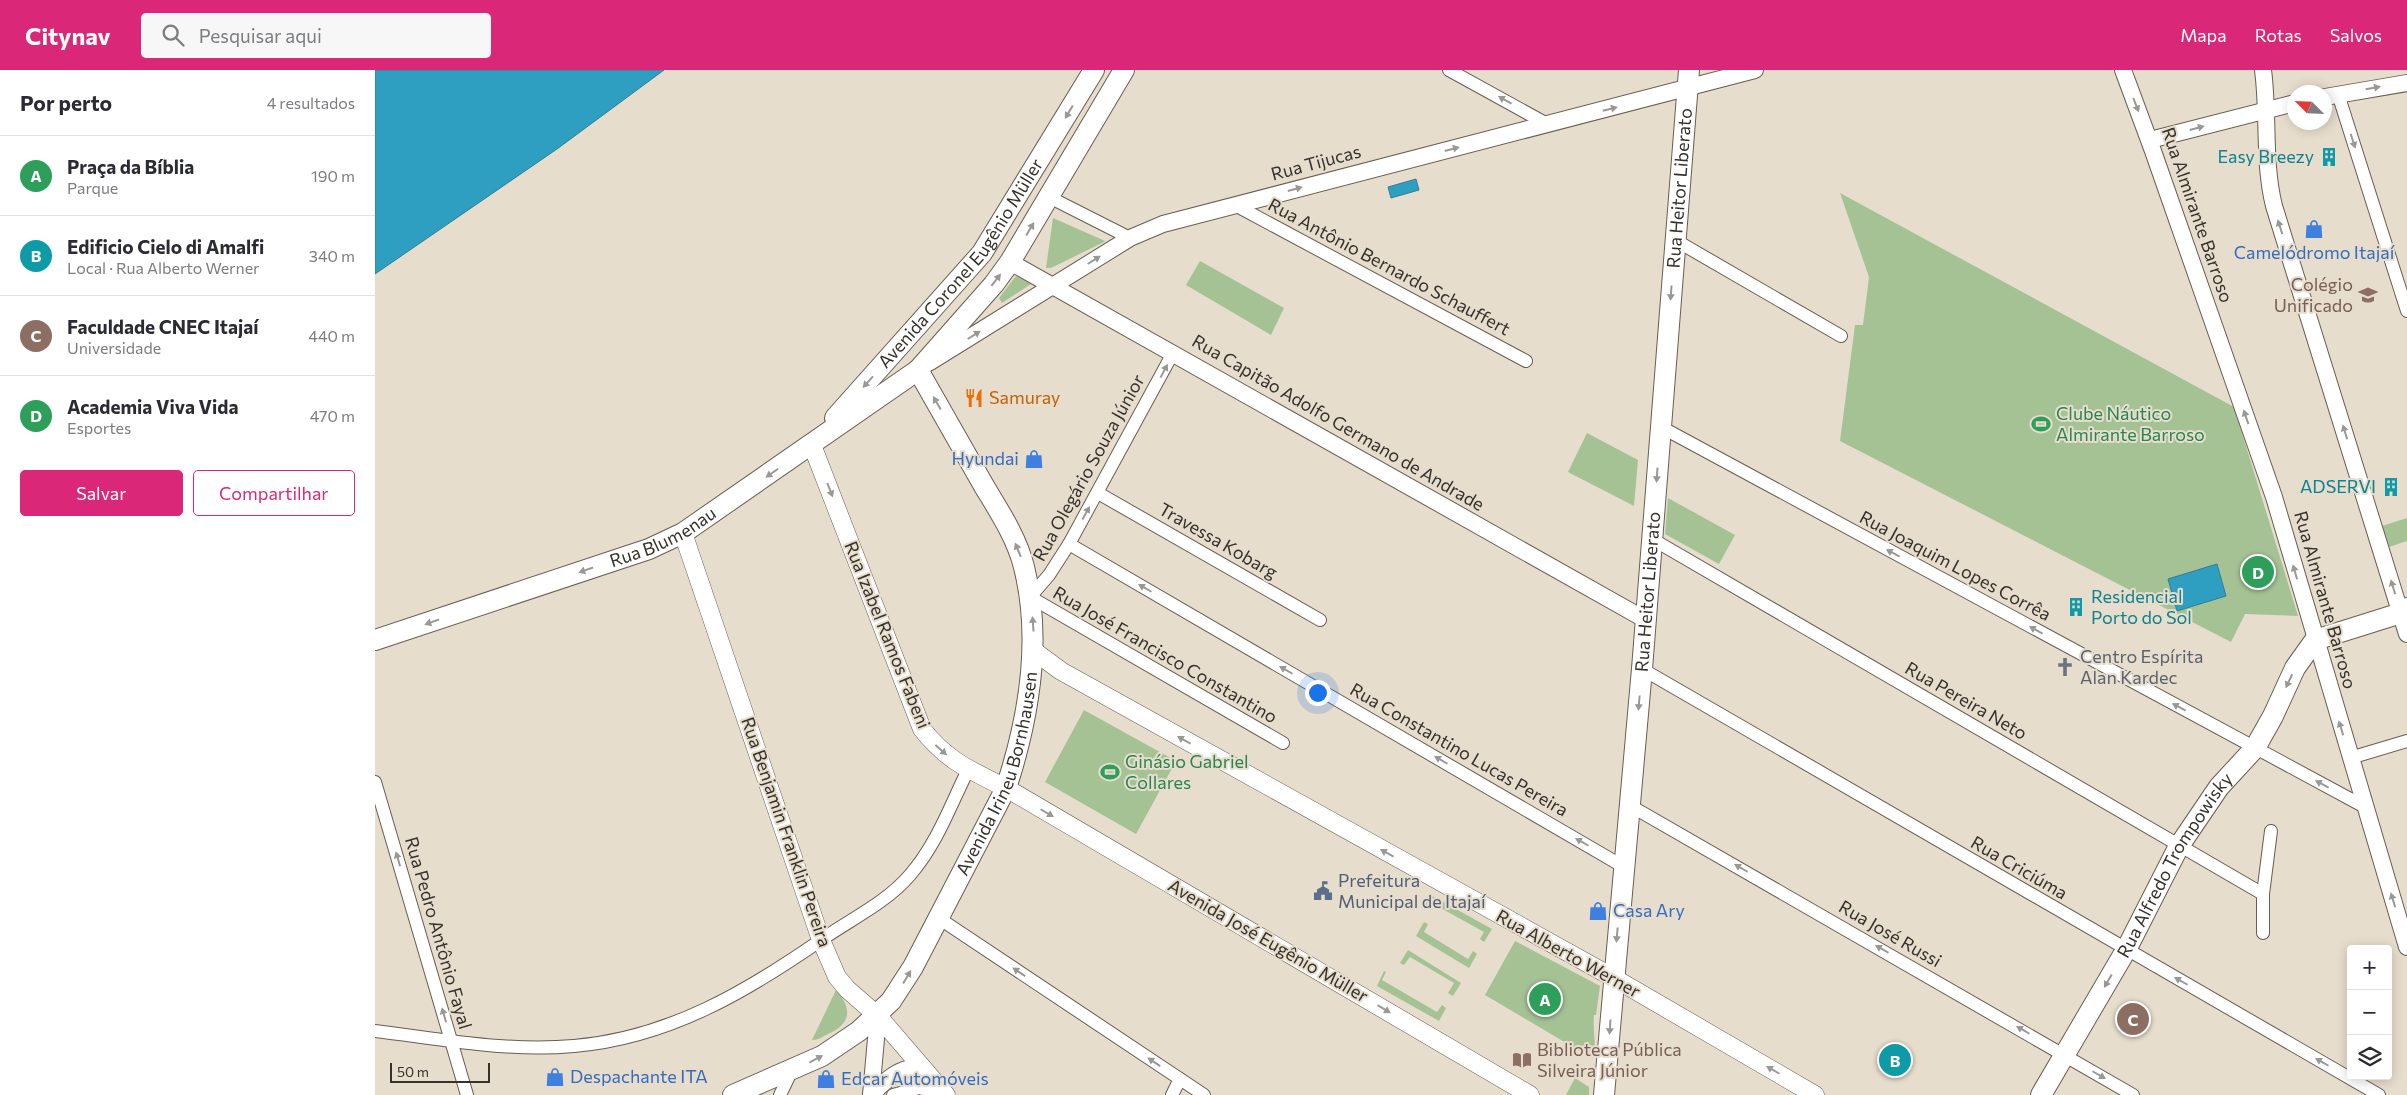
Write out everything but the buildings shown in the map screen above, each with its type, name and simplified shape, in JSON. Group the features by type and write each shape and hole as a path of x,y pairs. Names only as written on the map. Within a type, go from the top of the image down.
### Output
{"main road":[{"name":"Avenida Coronel Eugênio Müller","path":"812,445 982,253 1094,70"},
{"name":"Avenida Coronel Eugênio Müller","path":"918,370 994,284 1010,262 1124,70"},
{"name":"Rua Heitor Liberato","path":"1604,1095 1642,669 1688,79"},
{"name":"Rua Blumenau","path":"375,640 649,549 683,533 918,370"},
{"name":"Avenida Irineu Bornhausen","path":"733,1095 791,1072 840,1045 878,1016 902,985 1006,788 1015,757 1034,651 1030,597 1024,566 1009,529 918,370"},
{"name":"Rua Izabel Ramos Fabeni","path":"812,445 922,729 940,751 968,770 1006,788"},
{"name":"Rua Benjamin Franklin Pereira","path":"683,533 821,940 837,977 854,996 878,1016 946,1095"},
{"path":"2315,640 2404,610"},
{"name":"Rua Alfredo Trompowisky","path":"2041,1095 2126,950 2179,846 2219,787 2255,748 2273,716 2295,668 2315,640"},
{"name":"Rua Alberto Werner","path":"1034,651 1061,671 1614,978 1815,1095"},
{"name":"Avenida José Eugênio Müller","path":"1006,788 1530,1095"}],"street":[{"path":"1449,70 1547,124"},
{"name":"Rua Tijucas","path":"918,370 1130,238 1163,224 1547,124 1688,79 1755,70"},
{"name":"Rua Almirante Barroso","path":"2123,70 2150,140 2274,497 2407,947"},
{"path":"2263,70 2269,188 2404,610 2407,634"},
{"path":"2332,96 2407,82"},
{"path":"2332,99 2407,311"},
{"path":"2150,140 2287,104"},
{"path":"1049,197 1130,238"},
{"name":"Rua Antônio Bernardo Schauffert","path":"1235,205 1527,361"},
{"path":"1675,240 1841,336"},
{"name":"Rua Capitão Adolfo Germano de Andrade","path":"1010,262 1646,620"},
{"name":"Rua Olegário Souza Júnior","path":"1030,597 1049,575 1069,544 1173,353"},
{"name":"Rua Joaquim Lopes Corrêa","path":"1661,427 2365,807"},
{"name":"Travessa Kobarg","path":"1098,492 1320,620"},
{"name":"Rua Pereira Neto","path":"1652,539 2263,894"},
{"name":"Rua Constantino Lucas Pereira","path":"1069,544 1624,867"},
{"name":"Rua José Francisco Constantino","path":"1030,597 1283,743"},
{"name":"Rua Criciúma","path":"1642,669 2379,1095"},
{"path":"2350,758 2407,741"},
{"path":"375,1031 452,1042 537,1048 575,1046 605,1042 661,1029 698,1014 744,990 808,951 821,940 881,901 909,876 936,839 968,770"},
{"name":"Rua Pedro Antônio Fayal","path":"375,782 467,1095"},
{"name":"Rua José Russi","path":"1629,805 2133,1095"},
{"path":"2263,933 2263,894 2271,831"},
{"path":"937,917 1204,1095"},
{"path":"871,1095 878,1016"},
{"path":"871,1095 885,1081 903,1068 921,1066"},
{"path":"780,1095 791,1072"},
{"path":"1172,1095 1180,1079"},
{"path":"893,1095 919,1088 946,1095"}],"green space":[{"name":"Clube Náutico Almirante Barroso","path":"1840,193 2234,407 2298,616 2245,614 2231,642 1840,441 1855,325 1863,325 1869,277"},
{"path":"1053,218 1105,241 1051,268 1046,268"},
{"path":"1200,261 1284,308 1271,335 1186,285"},
{"path":"1016,276 1031,284 1002,303 999,298"},
{"path":"1587,433 1638,460 1634,506 1568,472"},
{"path":"1668,498 1735,535 1719,564 1665,534"},
{"path":"2407,518 2407,541 2389,547 2382,526"},
{"name":"Ginásio Gabriel Collares","path":"1084,710 1176,761 1136,834 1045,782"},
{"path":"1429,894 1492,929 1484,942 1480,939 1484,932 1430,902 1426,910 1421,907"},
{"path":"1424,922 1428,924 1424,932 1468,959 1473,951 1477,954 1469,968 1416,936"},
{"path":"1515,941 1600,986 1596,1015 1594,1015 1595,1051 1588,1056 1485,995"},
{"path":"1408,950 1461,983 1453,996 1448,993 1454,983 1410,957 1404,965 1400,963"},
{"path":"1384,971 1386,972 1382,980 1437,1012 1442,1005 1446,1008 1439,1021 1377,986"},
{"path":"836,990 845,1004 847,1016 840,1027 819,1039 812,1040"},
{"path":"1575,1078 1589,1087 1589,1095 1566,1095"}],"water":[{"path":"375,70 664,70 557,149 375,274"},
{"path":"1416,179 1419,190 1391,198 1388,187"},
{"path":"2217,564 2226,596 2177,611 2168,579"}],"place":[{"name":"Easy Breezy","path":"2329,157"},
{"name":"Camelódromo Itajaí","path":"2314,229"},
{"name":"Colégio Unificado","path":"2368,295"},
{"name":"Samuray","path":"974,398"},
{"name":"Clube Náutico Almirante Barroso","path":"2041,424"},
{"name":"Hyundai","path":"1034,459"},
{"name":"ADSERVI","path":"2391,487"},
{"name":"Academia Viva Vida","path":"2258,572"},
{"name":"Residencial Porto do Sol","path":"2076,607"},
{"name":"Centro Espírita Alan Kardec","path":"2065,667"},
{"name":"Ginásio Gabriel Collares","path":"1110,772"},
{"name":"Prefeitura Municipal de Itajaí","path":"1323,891"},
{"name":"Casa Ary","path":"1598,911"},
{"name":"Praça da Bíblia","path":"1545,999"},
{"name":"Faculdade CNEC Itajaí","path":"2133,1019"},
{"name":"Biblioteca Pública Silveira Júnior","path":"1522,1060"},
{"name":"Edificio Cielo di Amalfi","path":"1895,1060"},
{"name":"Despachante ITA","path":"555,1077"},
{"name":"Edcar Automóveis","path":"826,1079"}]}
